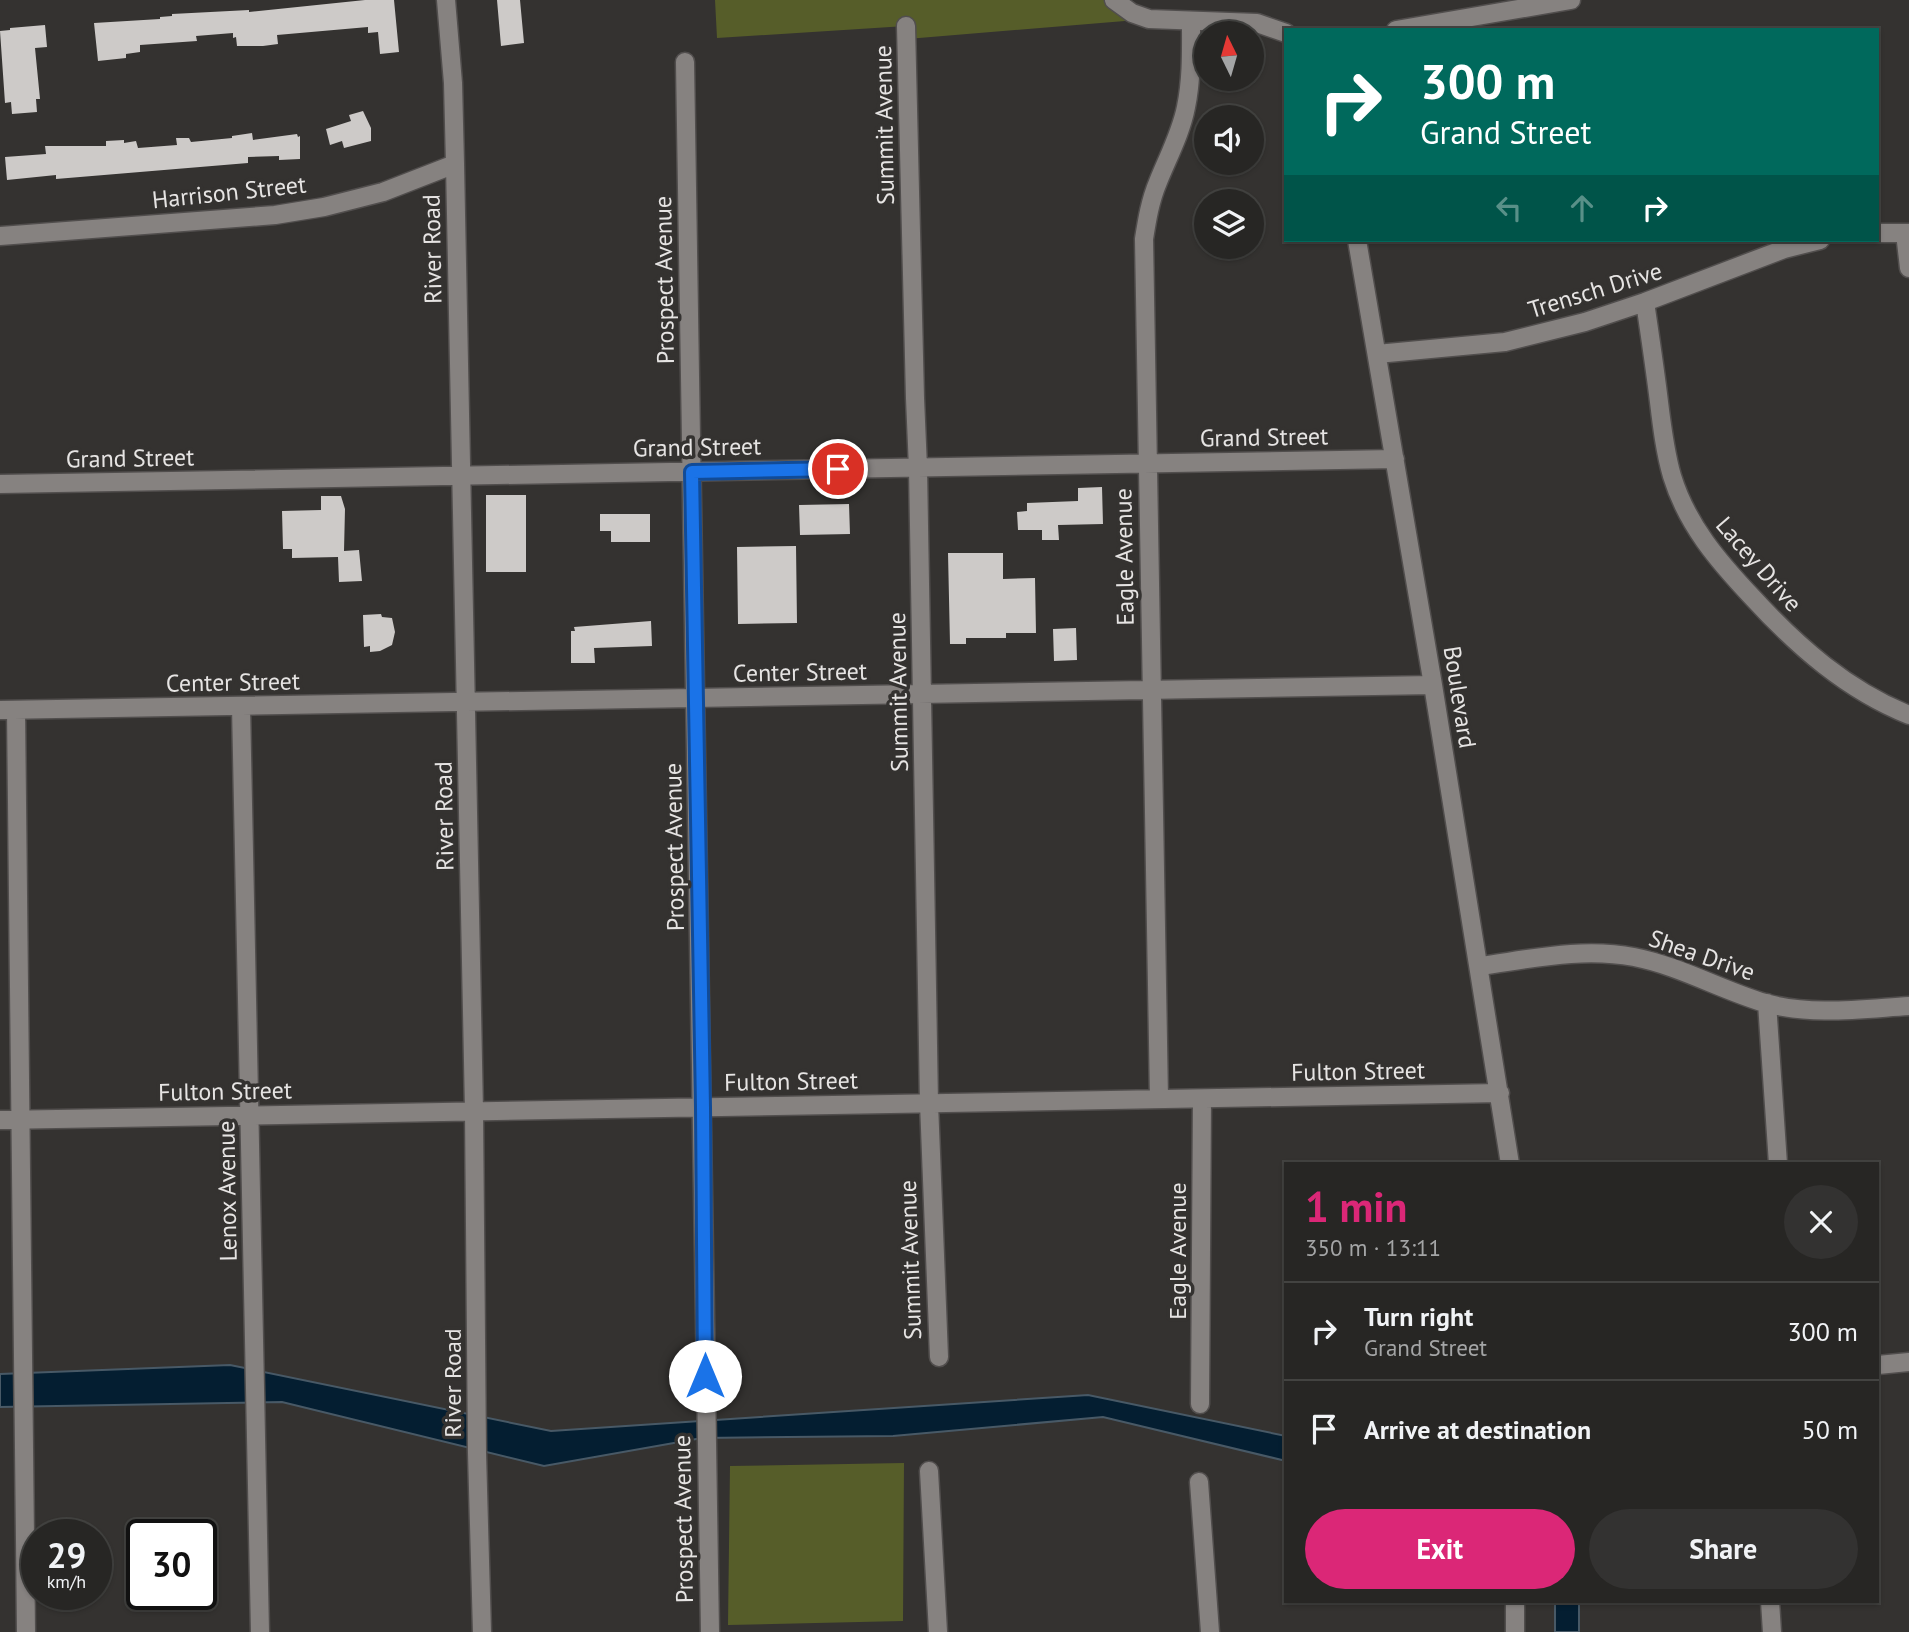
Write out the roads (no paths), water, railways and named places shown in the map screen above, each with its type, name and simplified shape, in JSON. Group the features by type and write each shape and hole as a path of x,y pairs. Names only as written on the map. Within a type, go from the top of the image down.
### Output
{"street":[{"name":"River Road","path":"446,0 453,83 455,164 482,1632"},
{"path":"1114,0 1132,13 1149,19 1257,23 1284,32"},
{"path":"1407,28 1571,0"},
{"name":"Eagle Avenue","path":"1159,1099 1144,239 1157,183 1177,139 1186,107 1191,71 1191,21"},
{"name":"Summit Avenue","path":"906,26 918,468 929,1103 939,1357"},
{"name":"Prospect Avenue","path":"685,62 710,1632"},
{"name":"Harrison Street","path":"0,236 275,215 324,207 383,192 455,164"},
{"path":"1879,233 1907,233 1909,268"},
{"name":"Boulevard","path":"1357,242 1480,966 1510,1162"},
{"name":"Trensch Drive","path":"1377,354 1505,342 1585,322 1784,249 1812,242"},
{"name":"Lacey Drive","path":"1645,302 1665,444 1672,475 1696,530 1715,558 1780,627 1816,660 1849,684 1909,715"},
{"name":"Grand Street","path":"0,484 1395,459"},
{"name":"Center Street","path":"8,710 1433,685"},
{"name":"Lenox Avenue","path":"242,706 260,1632"},
{"path":"8,710 20,1119 26,1632"},
{"name":"Shea Drive","path":"1480,966 1562,954 1632,956 1664,964 1767,1003 1795,1009 1832,1011 1909,1006"},
{"path":"1767,1003 1778,1162"},
{"name":"Fulton Street","path":"0,1120 1500,1093"},
{"name":"Eagle Avenue","path":"1200,1404 1202,1099"},
{"path":"1879,1365 1909,1362"},
{"path":"929,1471 937,1632"},
{"path":"1199,1482 1210,1632"},
{"path":"1515,1632 1516,1603"},
{"path":"1770,1603 1772,1632"}],"water":[{"path":"230,1365 551,1431 1088,1395 1284,1436 1284,1461 1103,1417 893,1436 702,1438 544,1466 282,1402 0,1407 0,1374"},
{"path":"1555,1603 1579,1603 1579,1632 1555,1632"}]}
